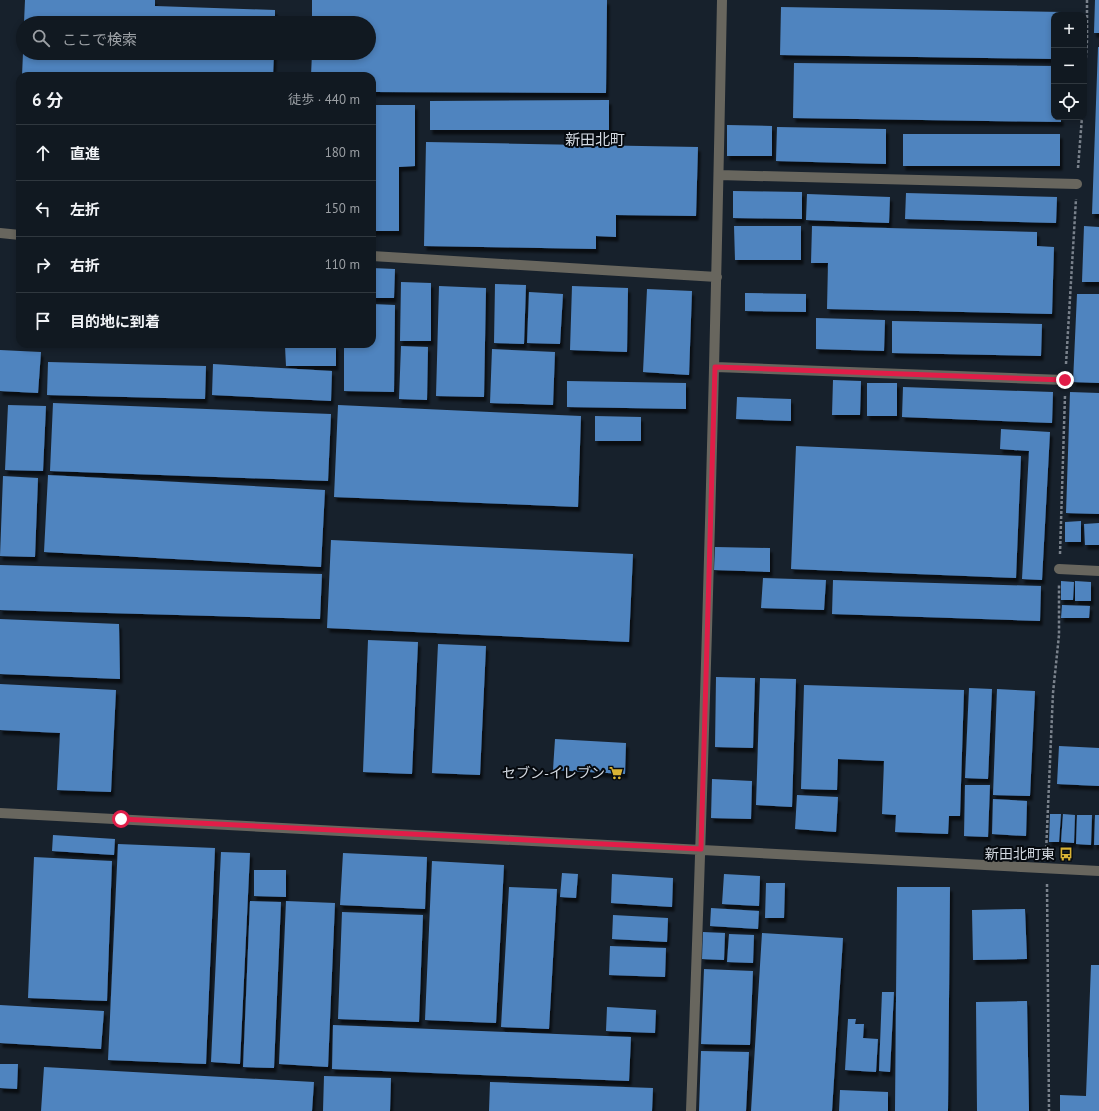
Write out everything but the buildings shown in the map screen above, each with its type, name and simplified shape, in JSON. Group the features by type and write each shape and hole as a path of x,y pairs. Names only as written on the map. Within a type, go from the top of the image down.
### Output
{"street":[{"path":"691,1111 701,849 715,367 722,0"},
{"path":"719,175 1077,184"},
{"path":"0,233 16,235"},
{"path":"376,256 717,277"},
{"path":"715,367 1065,380"},
{"path":"1059,569 1099,571"},
{"path":"0,812 1099,871"}],"path":[{"path":"1084,84 1087,40 1087,0"},
{"path":"1046,854 1053,693 1059,635 1059,569 1065,380 1082,120"},
{"path":"1047,884 1049,1111"}],"place":[{"name":"セブン-イレブン","path":"616,773"},
{"name":"新田北町東","path":"1066,854"}],"district":[{"name":"新田北町","path":"595,140"}],"route":[{"path":"121,819 701,849 715,367 1065,380"}]}
